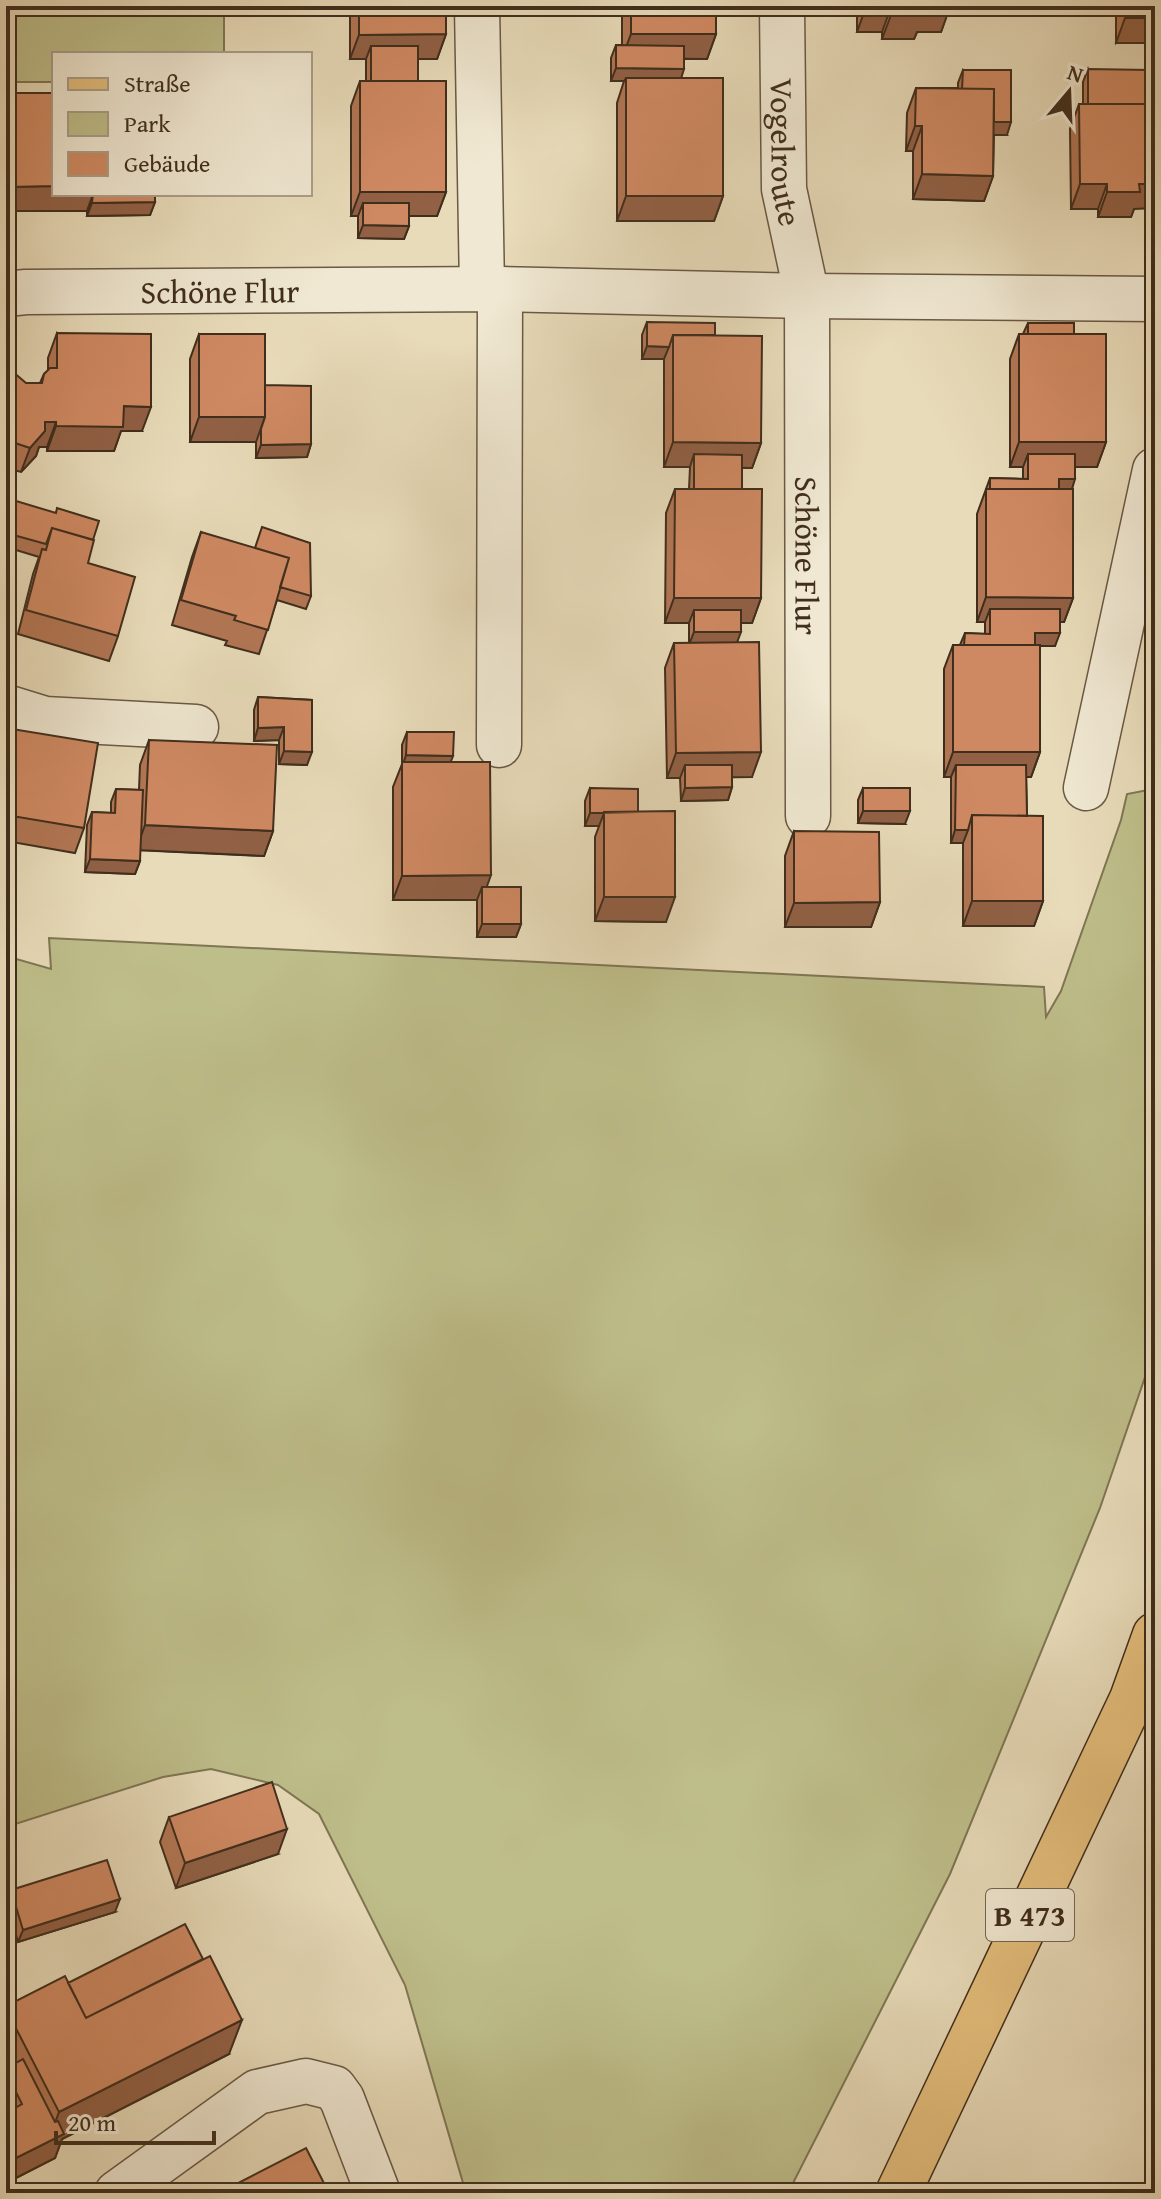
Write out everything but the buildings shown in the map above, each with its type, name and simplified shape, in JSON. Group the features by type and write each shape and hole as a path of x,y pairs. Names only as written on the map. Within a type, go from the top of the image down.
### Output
{"main road":[{"name":"B 473","path":"898,2193 1132,1699 1155,1635"}],"street":[{"path":"477,6 491,289 499,745"},
{"name":"Vogelroute","path":"782,6 784,189 807,296"},
{"name":"Schöne Flur","path":"6,294 491,289 1155,299"},
{"name":"Schöne Flur","path":"807,296 808,816"},
{"path":"1086,788 1155,470"},
{"path":"6,707 45,719 196,727"},
{"path":"117,2193 257,2092 306,2081 334,2088 342,2099 378,2193"}],"green space":[{"path":"6,6 224,6 224,52 52,52 52,82 6,82"},
{"path":"1155,791 1155,1348 1100,1508 950,1874 788,2193 466,2193 405,1985 319,1814 278,1785 211,1769 163,1777 6,1827 6,956 51,969 49,938 1044,987 1046,1017 1061,991 1121,820 1127,794"}]}
